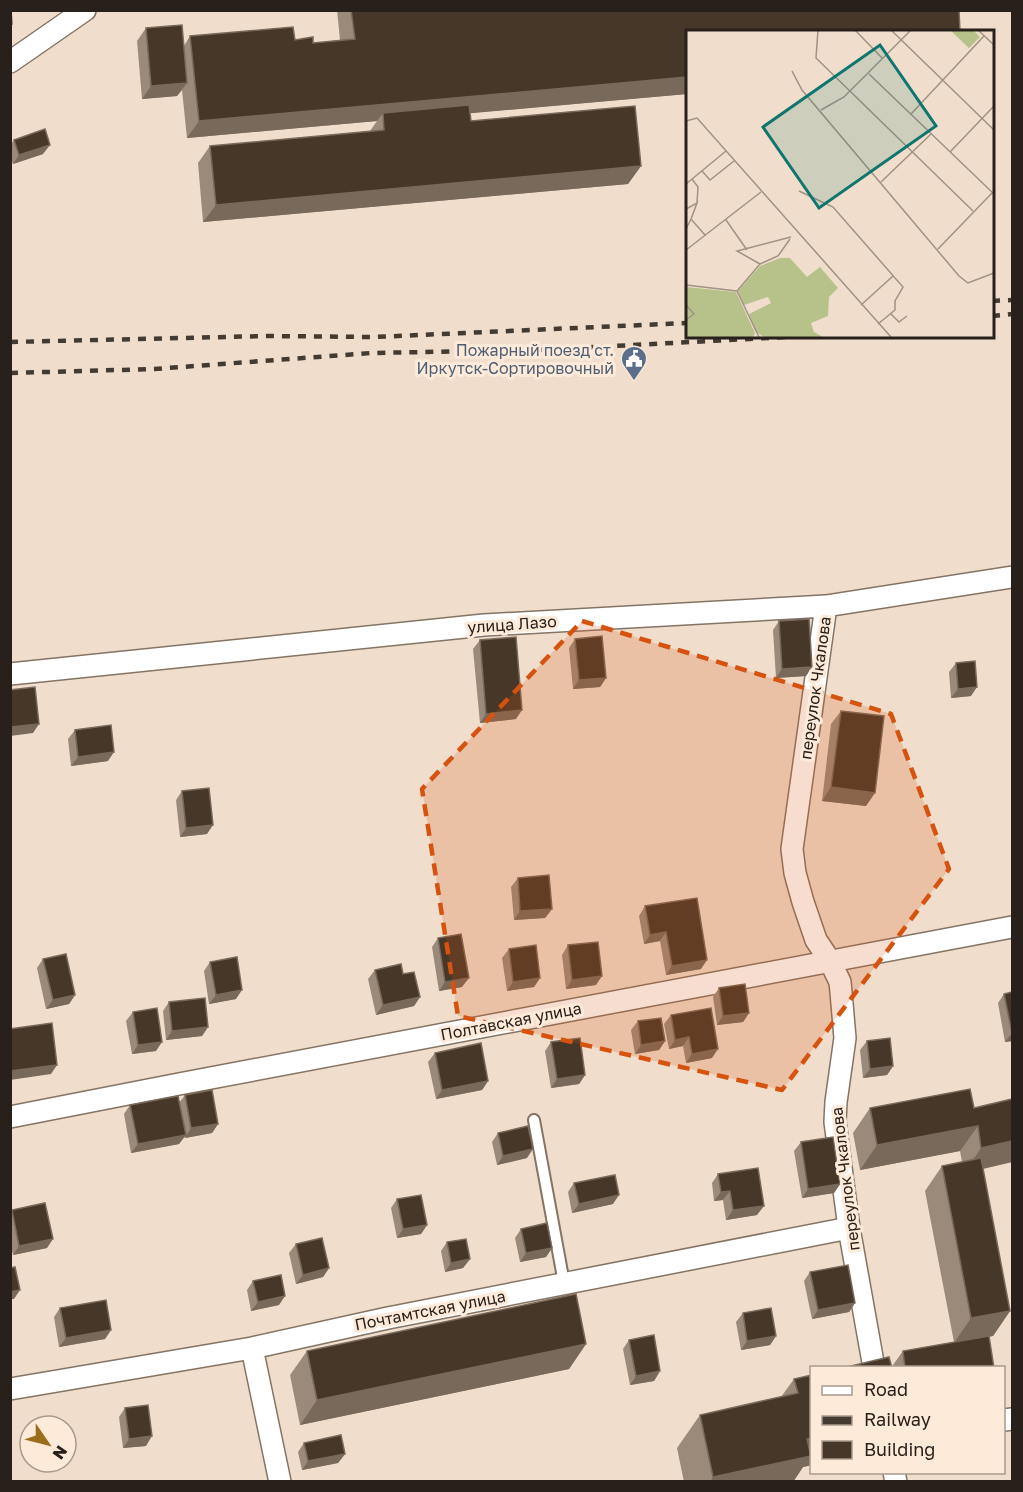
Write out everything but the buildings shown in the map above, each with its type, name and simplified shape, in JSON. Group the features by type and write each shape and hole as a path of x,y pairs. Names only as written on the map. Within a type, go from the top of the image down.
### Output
{"street":[{"path":"10,62 85,10"},
{"name":"улица Лазо","path":"10,674 484,625 826,606 1012,577"},
{"name":"переулок Чкалова","path":"826,606 792,849 795,873 816,940 840,982 845,1038 835,1122 849,1228 874,1366"},
{"name":"Полтавская улица","path":"10,1117 1012,927"},
{"name":"Почтамтская улица","path":"10,1389 252,1348 388,1318 849,1228"},
{"path":"252,1348 280,1482"}],"lane":[{"path":"534,1120 564,1283"}],"highlighted area":[{"path":"582,621 891,714 949,869 782,1090 458,1016 422,789"}],"railway":[{"path":"993,301 1012,300"},
{"path":"993,316 1012,314"},
{"path":"10,342 266,336 375,337 686,323"},
{"path":"10,373 154,369 371,353 537,350 767,338"}],"place":[{"name":"Пожарный поезд ст. Иркутск-Сортировочный","path":"634,382"}]}
